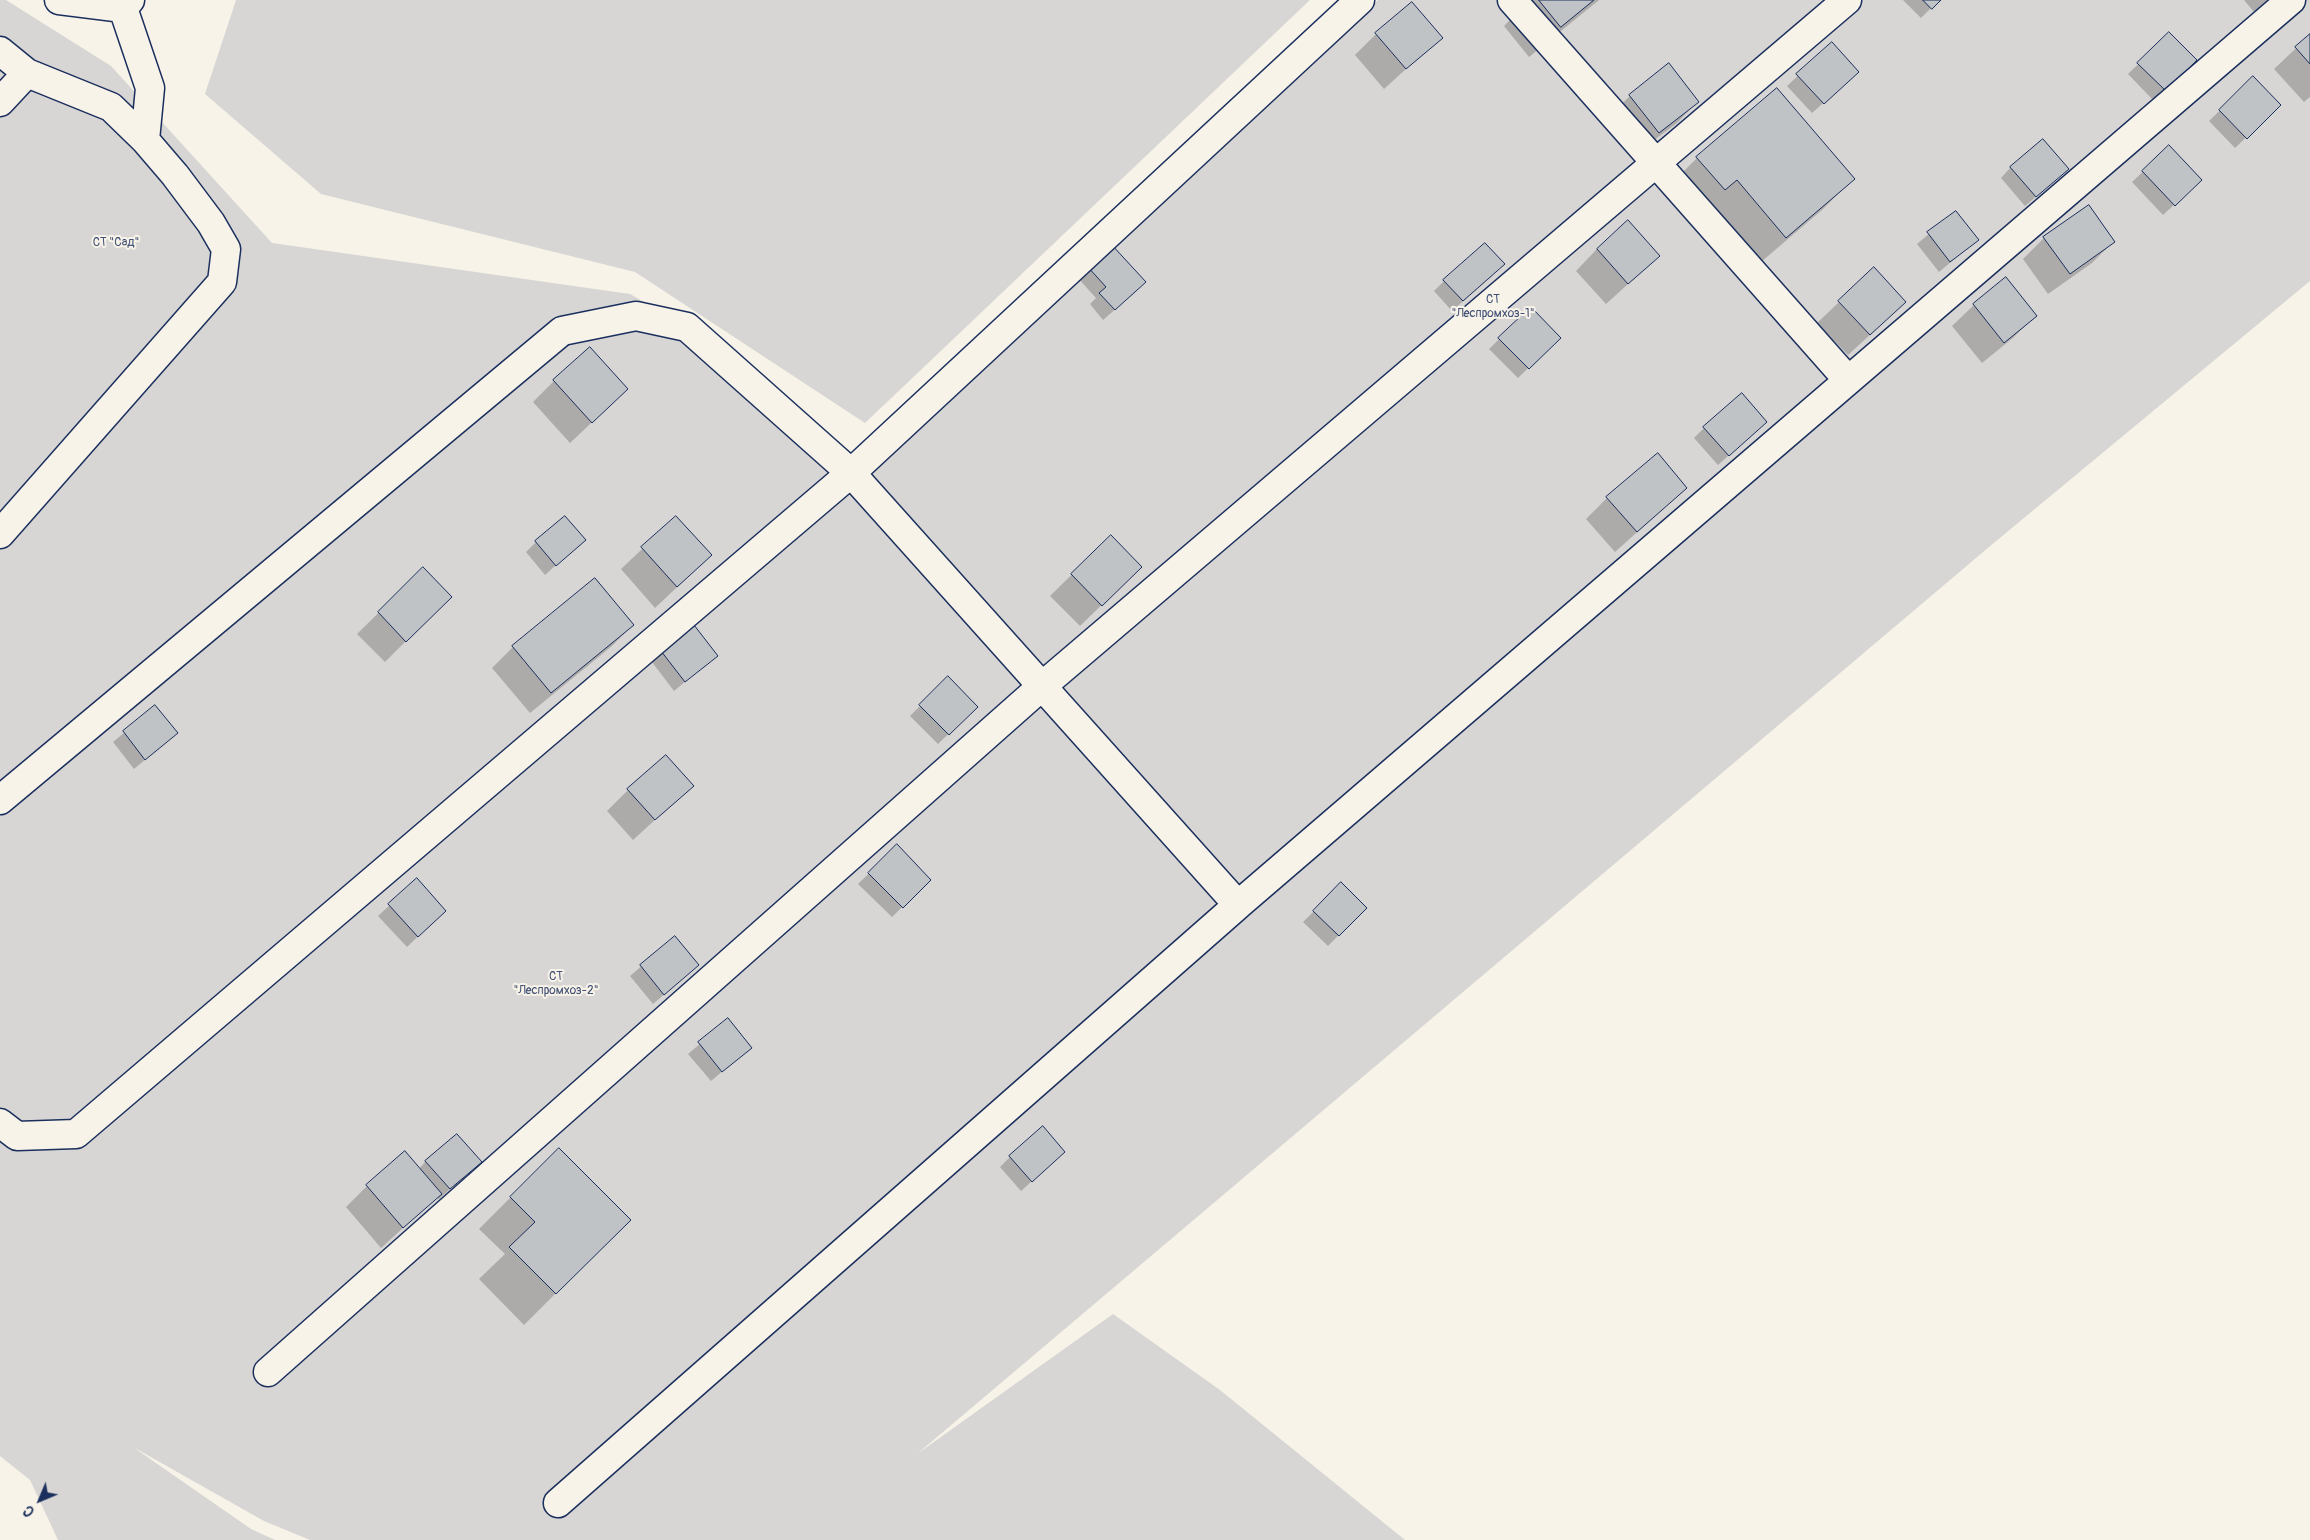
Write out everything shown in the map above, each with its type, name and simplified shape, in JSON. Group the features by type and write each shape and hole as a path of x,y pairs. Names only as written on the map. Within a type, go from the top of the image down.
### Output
{"street":[{"path":"59,0 127,4 150,88 145,140"},
{"path":"0,1123 17,1136 76,1134 851,473 1360,0"},
{"path":"1512,0 1848,380"},
{"path":"268,1372 1041,688 1847,0"},
{"path":"558,1503 1238,904 2291,0"},
{"path":"0,50 27,73 111,106 145,140 175,175 211,223 226,249 222,282 0,534"},
{"path":"0,102 27,73"},
{"path":"0,800 562,331 636,316 687,327 851,473 1041,688 1238,904"}],"green space":[{"name":"СТ \"Леспромхоз-2\"","path":"0,0 6,0 111,66 272,243 630,294 737,356 842,471 1378,0 2310,0 2310,281 1989,547 917,1454 1113,1314 1220,1390 1405,1540 310,1540 264,1521 133,1447 251,1529 275,1540 58,1540 30,1480 0,1456"},
{"path":"236,0 1310,0 865,423 635,272 321,194 205,94"}],"building":[{"path":"1539,0 1594,0 1561,27"},
{"path":"1923,0 1941,0 1932,9"},
{"path":"1412,2 1443,38 1406,69 1375,33"},
{"path":"2169,32 2197,60 2166,91 2137,63"},
{"path":"2310,34 2310,64 2295,47"},
{"path":"1832,42 1859,72 1824,104 1796,74"},
{"path":"1669,63 1699,102 1659,133 1629,95"},
{"path":"2253,76 2281,105 2247,139 2219,110"},
{"path":"1777,88 1855,179 1786,238 1737,180 1725,190 1696,157"},
{"path":"2043,139 2069,169 2036,197 2010,167"},
{"path":"2169,145 2202,180 2175,206 2142,171"},
{"path":"2089,205 2115,242 2070,274 2043,237"},
{"path":"1956,211 1979,240 1950,262 1927,232"},
{"path":"1628,220 1660,256 1628,284 1597,249"},
{"path":"1485,243 1505,264 1463,301 1443,280"},
{"path":"1111,244 1146,282 1115,310 1099,293 1106,287 1087,266"},
{"path":"1874,267 1906,302 1870,335 1838,301"},
{"path":"2006,277 2037,316 2004,343 1973,304"},
{"path":"1531,307 1561,338 1529,369 1498,338"},
{"path":"590,347 628,389 592,423 553,380"},
{"path":"1742,393 1767,422 1729,456 1703,427"},
{"path":"1658,453 1687,488 1637,532 1606,497"},
{"path":"565,516 586,540 556,566 535,541"},
{"path":"676,516 712,555 677,587 641,547"},
{"path":"1111,535 1142,567 1102,606 1071,574"},
{"path":"423,567 452,597 406,642 378,612"},
{"path":"595,578 634,625 551,693 512,646"},
{"path":"694,625 718,656 685,682 661,651"},
{"path":"948,676 978,707 949,735 919,705"},
{"path":"155,705 178,733 145,760 123,731"},
{"path":"666,755 694,786 655,820 627,789"},
{"path":"897,844 931,880 903,908 868,873"},
{"path":"417,878 446,911 418,937 388,904"},
{"path":"1341,882 1367,908 1339,936 1313,911"},
{"path":"675,936 699,965 664,995 640,965"},
{"path":"728,1018 752,1048 722,1072 698,1042"},
{"path":"1043,1126 1065,1152 1032,1182 1009,1156"},
{"path":"457,1134 482,1162 450,1189 425,1161"},
{"path":"559,1148 631,1220 556,1294 509,1247 535,1222 510,1197"},
{"path":"405,1151 442,1194 403,1228 366,1185"}],"park label":[{"name":"СТ \"Сад\"","path":"116,243"},
{"name":"СТ \"Леспромхоз-1\"","path":"1493,307"}]}
